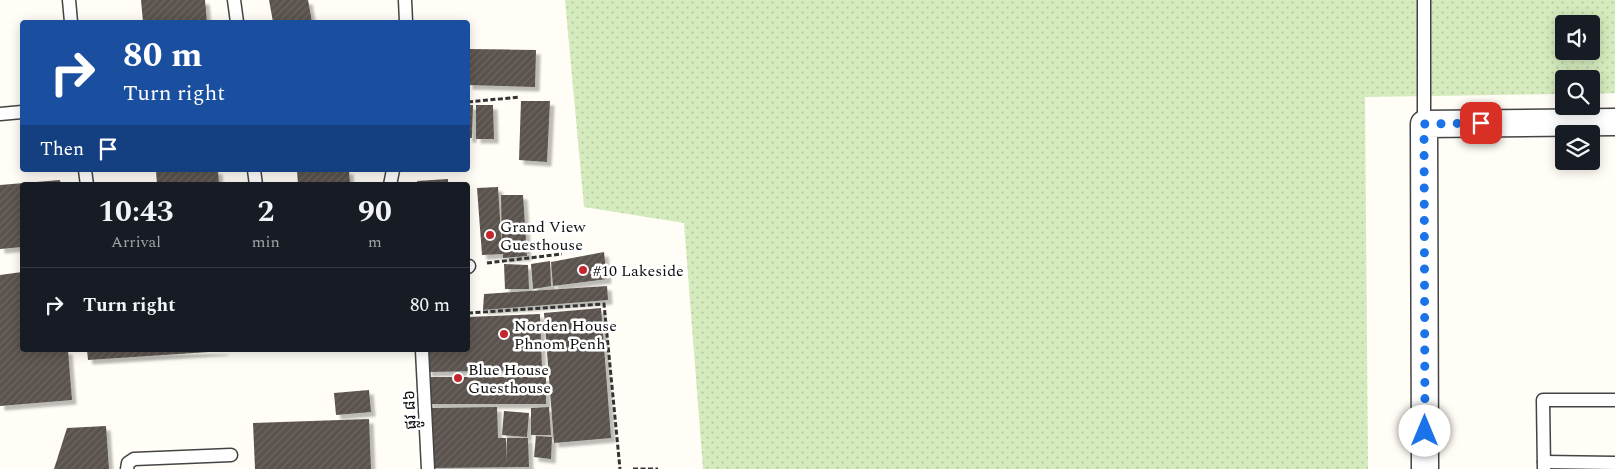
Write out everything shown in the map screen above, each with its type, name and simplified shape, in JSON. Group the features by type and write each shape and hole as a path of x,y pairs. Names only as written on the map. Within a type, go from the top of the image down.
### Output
{"street":[{"path":"1425,469 1424,124 1615,122"}],"lane":[{"path":"69,0 71,20"},
{"path":"234,0 237,20"},
{"path":"405,0 406,20"},
{"path":"1424,0 1424,124"},
{"path":"0,114 20,112"},
{"name":"ផ្លូវ ៨៦","path":"422,352 428,469"},
{"path":"1615,400 1543,400 1544,466 1615,463"},
{"path":"127,469 128,463 134,460 231,455"}],"path":[{"path":"470,102 520,96"},
{"path":"470,266 562,254"},
{"path":"470,313 604,304 620,469"},
{"path":"633,469 658,469"}],"green space":[{"path":"565,0 1615,0 1615,93 1600,94 1600,70 1555,70 1555,94 1365,97 1368,469 703,469 684,223 584,207"}],"building":[{"path":"141,0 205,0 207,20 143,20"},
{"path":"269,0 308,0 312,20 273,20"},
{"path":"470,49 536,50 535,87 470,85"},
{"path":"521,101 550,101 547,162 519,160"},
{"path":"470,105 473,105 472,138 470,138"},
{"path":"476,105 493,105 494,139 476,139"},
{"path":"156,172 218,172 219,182 157,182"},
{"path":"297,172 349,172 350,182 298,182"},
{"path":"448,179 448,182 417,181"},
{"path":"60,180 60,182 36,182"},
{"path":"20,183 20,247 0,249 0,185"},
{"path":"498,187 502,250 501,195 523,195 527,256 503,258 503,254 482,255 477,188"},
{"path":"604,252 607,279 553,286 551,262"},
{"path":"550,261 551,286 533,289 531,264"},
{"path":"504,264 528,265 529,289 505,289"},
{"path":"20,272 20,352 68,352 72,400 0,406 0,275"},
{"path":"607,286 608,300 483,310 484,294"},
{"path":"601,308 611,438 554,443 544,313"},
{"name":"Norden House Phnom Penh","path":"540,314 542,370 427,372 427,352 470,352 470,317"},
{"path":"87,352 209,352 88,360"},
{"path":"429,377 546,377 546,404 428,404"},
{"path":"369,390 371,412 336,415 334,393"},
{"path":"497,407 498,438 506,438 506,462 507,438 528,438 529,467 430,468 429,408"},
{"path":"549,407 551,435 531,435 531,408"},
{"path":"504,411 529,413 527,437 502,435"},
{"path":"369,419 371,469 255,469 253,423"},
{"path":"106,426 109,469 54,469 67,428"},
{"path":"536,436 552,437 551,459 534,457"}],"place":[{"name":"Grand View Guesthouse","path":"490,235"},
{"name":"#10 Lakeside","path":"583,270"},
{"name":"Norden House Phnom Penh","path":"504,334"},
{"name":"Blue House Guesthouse","path":"458,378"}],"route":[{"path":"1425,431 1424,124 1481,123"}]}
